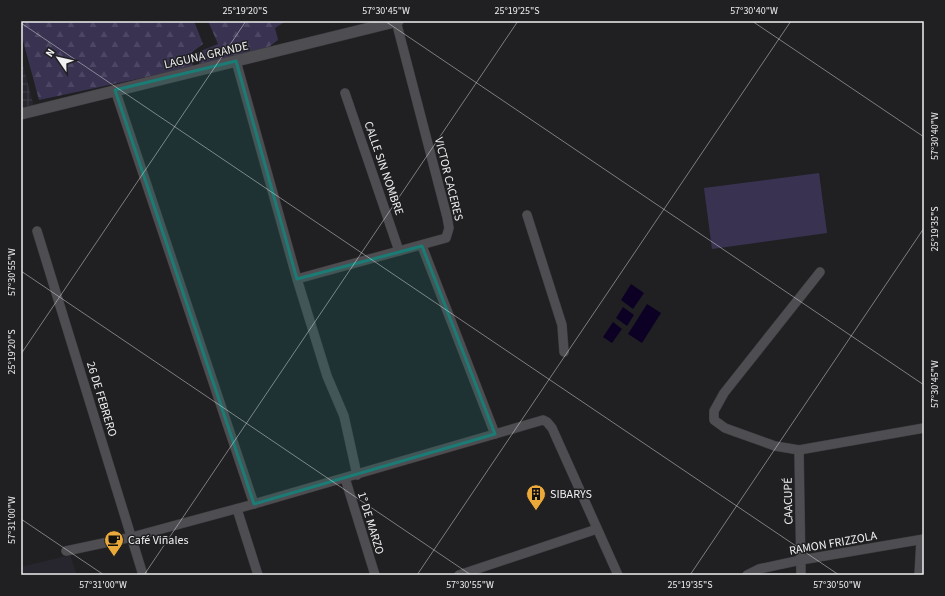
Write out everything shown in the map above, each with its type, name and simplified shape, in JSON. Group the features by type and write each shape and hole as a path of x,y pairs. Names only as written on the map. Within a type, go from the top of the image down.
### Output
{"main road":[{"name":"LAGUNA GRANDE","path":"21,114 397,21"}],"street":[{"name":"VICTOR CACERES","path":"397,21 449,228 446,238 422,246"},
{"path":"236,61 297,279 327,376 344,416 357,475"},
{"path":"115,90 254,504"},
{"name":"CALLE SIN NOMBRE","path":"345,93 399,251"},
{"path":"527,215 562,324 564,352"},
{"name":"26 DE FEBRERO","path":"37,231 143,575"},
{"path":"297,279 422,246 495,434"},
{"path":"820,272 717,403 713,415 718,423 725,428 775,446 799,450 924,428"},
{"path":"66,551 132,537 238,509 537,421 547,422 552,428 618,575"},
{"name":"CAACUPÉ","path":"799,450 801,575"},
{"name":"1° DE MARZO","path":"345,478 375,575"},
{"path":"238,509 258,575"},
{"path":"459,575 597,529"},
{"path":"919,575 922,539"},
{"name":"RAMON FRIZZOLA","path":"747,575 759,569 801,560 922,539"}],"highlighted area":[{"path":"236,61 297,279 422,246 495,434 254,504 115,90"}],"shaded area":[{"path":"21,58 35,111 21,114"},
{"path":"631,284 644,293 633,309 621,300"},
{"path":"647,304 661,313 642,343 628,334"},
{"path":"623,307 634,315 627,326 616,318"},
{"path":"613,322 622,329 612,343 603,337"},
{"path":"70,555 77,575 21,575 21,567"}],"green space":[{"path":"21,21 194,21 203,44 191,53 193,67 39,100 21,33"},
{"path":"208,21 286,21 275,28 278,40 266,49 200,66 196,53 218,44"},
{"path":"819,173 827,233 712,249 704,188"}],"place":[{"name":"SIBARYS","path":"536,511"},
{"name":"Café Viñales","path":"114,557"}]}
